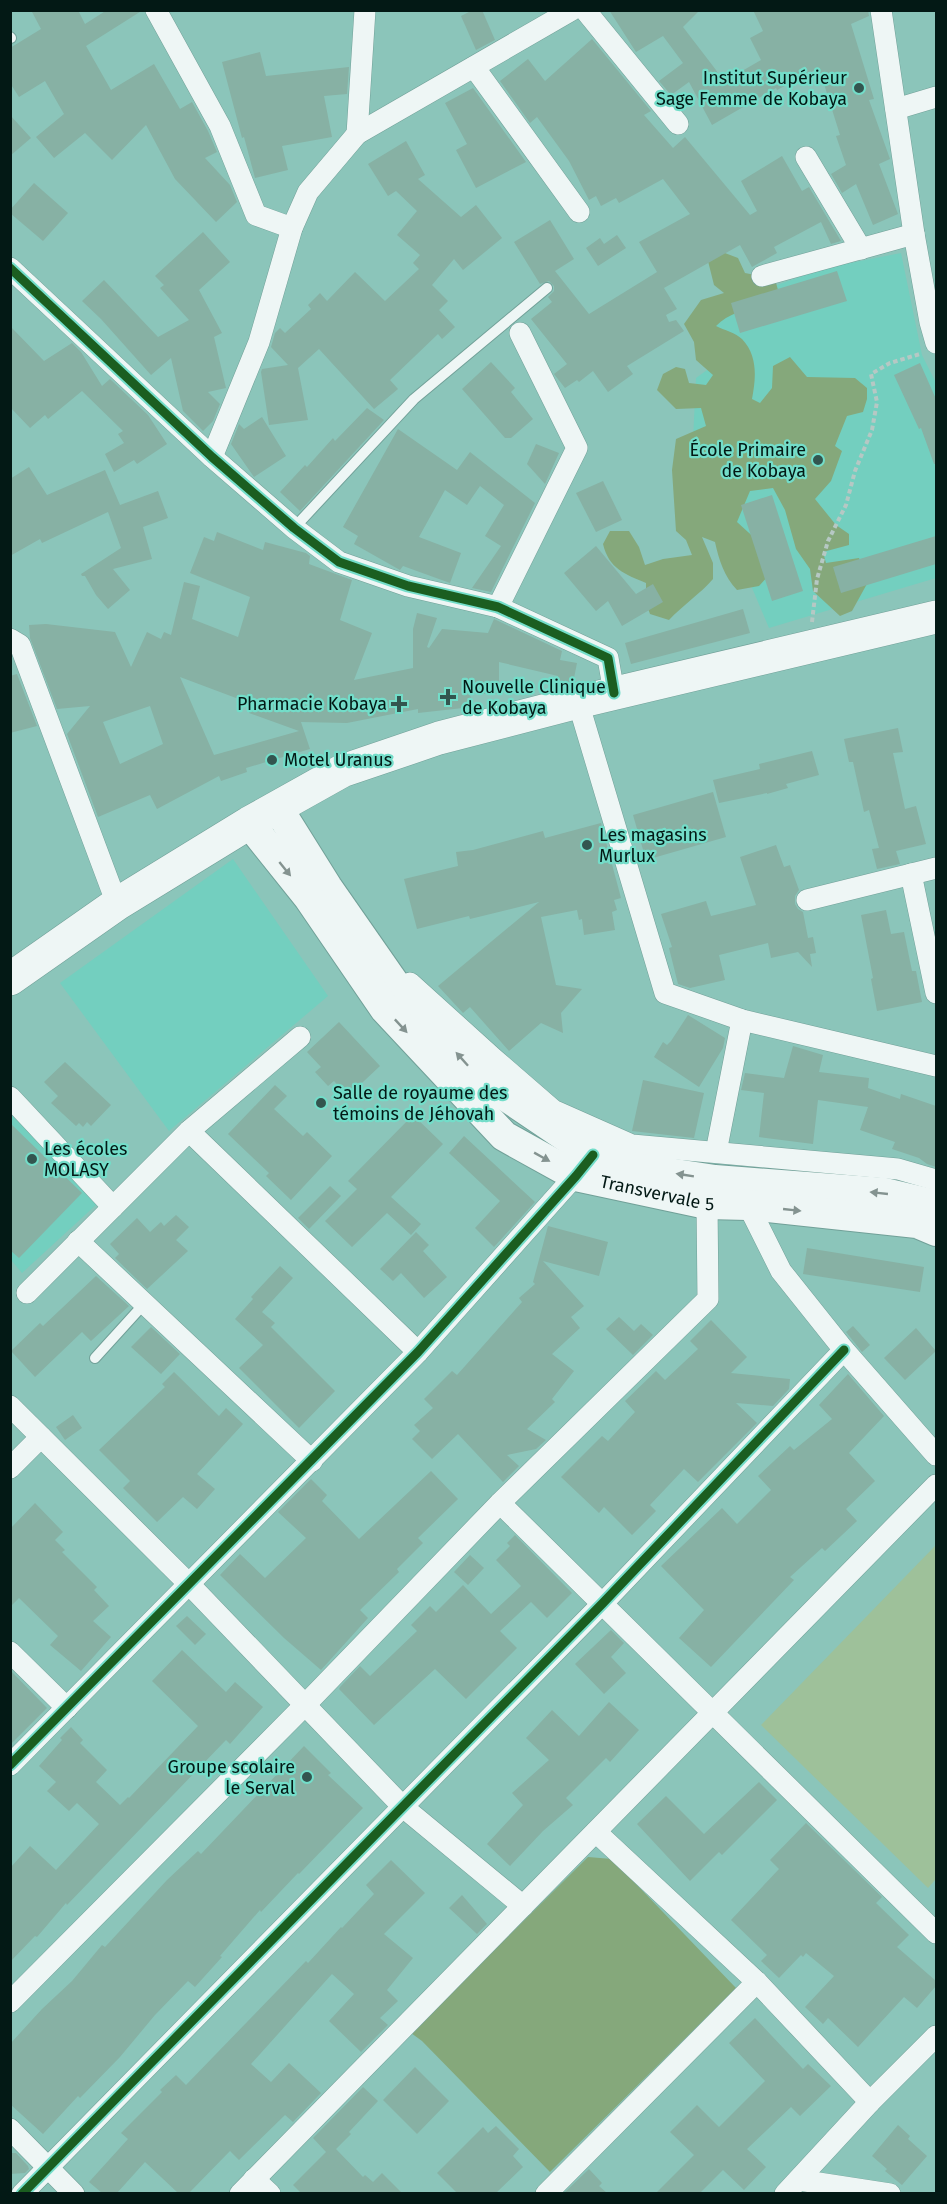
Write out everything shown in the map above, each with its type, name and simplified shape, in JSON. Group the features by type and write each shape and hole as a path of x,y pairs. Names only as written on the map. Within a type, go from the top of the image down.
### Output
{"main road":[{"path":"10,979 117,904 249,823 342,771 439,738 614,693 936,617"},
{"name":"Transvervale 5","path":"277,807 327,887 396,986 482,1080 584,1166 629,1167 715,1180 885,1193 936,1205"},
{"name":"Transvervale 5","path":"249,823 309,898 385,1010 504,1136 584,1166 707,1204 748,1205 917,1224 936,1231"}],"street":[{"path":"156,10 220,126 256,215 292,228"},
{"path":"357,134 365,10"},
{"path":"212,457 259,342 292,228 309,192 357,134 572,10"},
{"path":"585,10 678,123"},
{"path":"881,10 914,234 930,322 930,348"},
{"path":"474,68 579,212"},
{"path":"896,109 936,97"},
{"path":"806,157 861,249"},
{"path":"762,276 914,234"},
{"path":"10,268 212,457 294,528 339,562 408,586 498,607 608,658 614,693"},
{"path":"498,607 577,448 520,333"},
{"path":"10,639 20,645 117,904"},
{"path":"578,702 665,993 742,1020 936,1066"},
{"path":"807,900 936,868"},
{"path":"911,874 936,993"},
{"name":"Transvervale 5","path":"327,887 397,971 553,1110 632,1145 898,1169 936,1180"},
{"path":"716,1152 742,1020"},
{"path":"27,1293 189,1131 300,1037"},
{"path":"10,1097 113,1207"},
{"path":"189,1131 418,1352"},
{"path":"10,1765 188,1582 312,1461 418,1352 584,1166"},
{"path":"10,2002 305,1705 500,1503 708,1299 707,1204"},
{"path":"748,1205 781,1271 844,1350 936,1455"},
{"path":"78,1241 312,1461"},
{"path":"22,2193 602,1604 844,1350"},
{"path":"10,1406 188,1582 403,1807 523,1906"},
{"path":"10,1468 41,1437"},
{"path":"255,2189 523,1906 936,1485"},
{"path":"500,1503 936,1933"},
{"path":"10,1652 67,1708"},
{"path":"596,1832 757,1982 870,2102"},
{"path":"546,2193 757,1982"},
{"path":"792,2187 870,2102 936,2036"},
{"path":"10,2129 74,2193"},
{"path":"792,2187 890,2193"}],"lane":[{"path":"294,528 414,399 547,288"},
{"path":"95,1358 144,1304"}],"path":[{"path":"812,626 817,579 828,541 846,506 855,471 872,430 877,402 871,374 890,363 930,348"}],"shaded area":[{"path":"717,250 738,258 745,273 775,279 782,305 738,312 716,326 742,339 751,353 755,368 752,399 760,403 772,388 773,366 790,357 807,377 855,378 867,388 867,399 863,412 847,416 835,446 842,451 831,481 815,499 836,525 849,534 849,545 823,552 826,563 859,558 868,582 852,611 840,616 813,591 810,569 796,549 785,510 773,488 750,491 737,522 759,542 775,568 759,586 737,590 723,568 715,542 702,537 713,563 713,579 669,620 650,614 646,603 646,583 619,570 609,559 603,544 610,531 629,531 639,547 645,565 663,559 692,555 686,540 676,531 672,470 676,439 706,426 701,408 676,409 657,390 663,374 676,367 685,369 689,383 706,385 713,375 696,360 694,342 684,324 701,300 724,293 714,285 708,261"},
{"name":"École Primaire de Kobaya","path":"901,253 922,355 936,383 936,578 769,628 707,481 693,440 696,378 714,365 689,316 825,268"},
{"path":"233,859 328,996 169,1131 60,983"},
{"name":"Les écoles MOLASY","path":"11,1114 97,1204 22,1273 11,1260"},
{"path":"936,1545 936,1879 928,1888 761,1725"},
{"path":"588,1857 612,1859 736,1988 550,2172 422,2041 411,2033"}],"building":[{"path":"31,10 78,10 85,24 107,10 143,10 86,46 111,90 154,64 180,109 192,102 217,152 205,158 230,185 237,202 216,222 175,179 146,125 112,160 85,133 54,158 36,137 64,114 45,81 19,97 10,83 10,48 41,29"},
{"path":"473,10 482,10 495,40 476,50 461,16"},
{"path":"609,10 700,10 683,27 723,82 761,60 750,38 763,31 753,10 868,10 869,16 851,24 874,99 869,100 890,159 879,164 898,214 873,225 856,184 842,193 831,174 846,165 836,136 840,135 819,68 777,90 776,88 712,125 689,82 671,95 659,81 683,63 663,36 636,52"},
{"path":"592,39 651,111 644,115 673,148 685,137 750,215 757,211 741,181 782,156 802,191 809,187 841,241 831,244 821,222 774,247 777,253 752,267 740,245 664,288 677,309 666,315 669,322 676,320 684,331 627,366 633,374 608,392 593,371 579,382 577,380 565,388 554,374 567,364 531,319 552,302 548,297 554,291 554,286 549,281 540,284 514,242 550,220 574,259 555,271 589,314 657,272 639,242 690,214 663,179 619,203 616,198 601,206 596,196 589,200 569,161 537,117 530,123 500,81 528,59 545,81"},
{"path":"260,52 266,76 349,67 347,94 324,96 332,137 282,146 288,170 255,178 222,62"},
{"path":"473,88 526,162 476,188 456,150 467,144 445,103"},
{"path":"10,115 31,138 10,156"},
{"path":"406,141 425,175 418,179 461,217 476,205 502,238 463,270 454,259 432,285 448,301 439,310 455,327 442,339 438,334 390,380 398,389 374,409 319,349 298,368 308,420 269,425 261,372 262,369 288,365 271,347 275,333 280,328 285,333 311,309 308,305 320,293 327,301 355,272 385,301 419,269 413,263 420,255 397,235 417,211 396,191 388,196 368,164"},
{"path":"34,183 68,213 43,241 10,213 10,210"},
{"path":"203,232 230,262 199,290 222,333 214,337 226,388 208,392 220,404 213,421 203,431 183,411 171,358 151,375 82,301 104,280 158,337 189,320 160,288 164,285 155,276"},
{"path":"617,235 626,248 598,266 586,248 600,238 604,244"},
{"path":"837,271 847,301 740,333 731,303"},
{"path":"10,326 44,361 72,343 81,352 102,386 110,379 148,415 167,444 137,464 134,460 114,472 105,454 124,443 118,434 123,431 82,391 48,419 45,415 30,428 10,407"},
{"path":"491,362 515,388 511,392 533,419 511,438 505,438 462,389"},
{"path":"920,363 936,399 936,464 934,464 921,428 919,429 894,375"},
{"path":"367,408 384,420 300,511 280,492 305,465 307,467 333,438 335,441"},
{"path":"262,417 286,456 254,477 231,444 239,424 244,429"},
{"path":"398,429 457,470 470,452 535,503 491,592 472,588 501,546 485,536 504,505 480,486 467,505 445,490 419,537 461,553 450,583 403,566 400,570 354,544 358,536 343,527"},
{"path":"536,444 559,453 545,484 527,464"},
{"path":"29,467 47,495 105,470 120,505 158,491 168,518 143,527 152,559 113,569 130,590 108,609 96,595 85,576 81,574 121,548 108,512 42,543 40,539 10,556 10,479"},
{"path":"603,481 622,520 596,532 576,493"},
{"path":"772,495 803,591 772,601 741,505"},
{"path":"217,532 263,550 265,542 306,553 310,556 309,564 352,580 340,620 372,633 354,680 413,668 413,629 417,613 437,618 427,647 429,648 442,629 488,633 494,619 562,651 560,660 577,663 573,683 557,680 558,676 499,662 499,694 470,694 472,707 418,713 418,709 347,723 301,722 310,749 246,768 247,772 221,781 219,776 157,809 150,795 98,817 67,734 90,706 57,709 30,638 29,625 46,624 115,632 131,667 147,632 161,639 164,632 171,635 184,582 200,586 192,619 238,637 250,597 190,573 204,537 214,541","holes":["180,677 252,704 249,713 299,731 214,755","150,706 163,744 120,764 103,722"]},
{"path":"936,536 936,564 841,593 833,567"},
{"path":"596,546 636,594 653,584 663,602 622,626 608,601 596,611 564,573"},
{"path":"743,609 750,633 631,664 625,643"},
{"path":"17,674 37,726 10,733 10,676"},
{"path":"898,728 903,752 893,753 905,809 916,806 926,844 896,851 900,864 877,869 872,849 879,848 869,810 864,812 853,762 849,762 844,739"},
{"path":"812,751 819,775 786,784 788,788 767,794 719,803 713,780 760,769 759,764"},
{"path":"713,792 726,837 646,860 633,815"},
{"path":"601,823 621,898 614,900 617,910 612,912 615,930 584,935 582,919 579,920 577,910 541,917 556,985 582,989 561,1013 563,1033 541,1023 509,1051 470,1007 463,1013 438,986 539,902 417,929 404,879 458,866 456,852 473,850 543,831 545,838"},
{"path":"776,845 784,867 790,865 799,890 795,896 795,904 803,912 808,938 813,937 816,953 810,954 812,967 798,952 771,958 768,943 719,955 725,980 690,988 678,984 669,948 672,947 661,914 706,901 711,916 756,905 740,857"},
{"path":"886,910 891,934 904,932 912,971 916,971 922,1002 877,1011 861,915"},
{"path":"688,1015 725,1038 723,1048 699,1087 654,1057 663,1042 667,1045 671,1041"},
{"path":"339,1022 380,1066 348,1096 334,1081 328,1086 315,1072 321,1067 307,1052"},
{"path":"793,1046 823,1055 819,1072 869,1078 868,1088 900,1099 901,1094 936,1106 936,1167 919,1158 892,1149 895,1142 860,1130 868,1107 818,1100 813,1144 759,1137 764,1093 741,1090 745,1073 784,1078"},
{"path":"65,1062 111,1105 91,1126 87,1122 83,1127 79,1123 76,1126 51,1103 58,1096 44,1082"},
{"path":"643,1080 704,1093 694,1138 632,1131"},
{"path":"275,1085 287,1096 274,1109 303,1136 307,1132 332,1156 291,1200 266,1176 269,1173 228,1134"},
{"path":"413,1115 443,1144 391,1197 421,1224 411,1235 387,1213 352,1247 325,1221 357,1189 348,1181"},
{"name":"Les écoles MOLASY","path":"10,1123 82,1193 19,1258 10,1250"},
{"path":"464,1136 535,1202 494,1247 475,1228 500,1201 449,1153"},
{"path":"330,1186 341,1196 309,1229 298,1218"},
{"path":"176,1215 189,1227 176,1240 188,1251 147,1289 115,1258 119,1254 110,1244 137,1218 150,1232 161,1222 164,1226"},
{"path":"548,1226 608,1242 599,1276 543,1261 584,1306 571,1317 580,1328 552,1354 574,1371 552,1399 555,1402 527,1429 546,1440 536,1449 507,1455 519,1466 503,1482 458,1434 432,1459 412,1439 420,1431 414,1425 433,1408 424,1399 452,1371 457,1375 522,1302 519,1298 535,1284 533,1282"},
{"path":"416,1232 429,1245 423,1251 447,1277 424,1298 401,1273 393,1281 380,1269"},
{"path":"807,1248 924,1267 920,1292 803,1274"},
{"path":"280,1266 293,1278 262,1312 275,1323 271,1327 335,1391 299,1428 239,1368 263,1345 235,1319 253,1299 251,1297"},
{"path":"96,1276 129,1306 91,1341 82,1332 35,1377 11,1351 40,1323 43,1326"},
{"path":"619,1317 634,1331 641,1324 653,1335 633,1355 606,1329"},
{"path":"711,1320 747,1357 731,1373 790,1379 789,1389 773,1406 736,1403 757,1423 698,1482 684,1469 650,1505 656,1511 632,1535 604,1507 599,1513 561,1477 602,1436 608,1441 635,1412 625,1401 656,1371 665,1380 698,1349 690,1341"},
{"path":"853,1326 870,1345 862,1352 846,1332"},
{"path":"151,1327 180,1354 161,1374 131,1347"},
{"path":"916,1328 936,1351 905,1380 884,1358"},
{"path":"174,1372 219,1416 226,1408 243,1424 197,1474 215,1489 197,1509 183,1497 157,1522 123,1488 130,1481 99,1450 165,1387 162,1384"},
{"path":"848,1374 884,1416 849,1453 875,1481 846,1509 857,1521 825,1551 822,1548 790,1577 794,1580 711,1667 679,1638 704,1610 661,1566 722,1508 737,1524 771,1490 758,1476 790,1446 794,1450 832,1419 819,1405"},
{"path":"73,1415 82,1428 65,1440 56,1427"},
{"path":"431,1471 458,1499 418,1538 423,1543 397,1569 399,1572 360,1610 368,1618 321,1670 284,1638 220,1575 240,1554 265,1578 306,1538 278,1512 311,1479 327,1495 322,1501 359,1539"},
{"path":"35,1503 63,1532 55,1540 65,1550 62,1552 97,1587 94,1590 109,1606 93,1621 111,1637 81,1671 50,1645 58,1636 19,1598 10,1607 10,1529"},
{"path":"515,1535 572,1593 547,1618 531,1602 500,1631 517,1648 466,1699 435,1669 374,1725 339,1689 340,1687 360,1666 370,1676 417,1631 411,1625 430,1606 436,1612 463,1585 491,1614 521,1586 496,1560 510,1546 507,1543"},
{"path":"470,1555 484,1568 468,1585 454,1572"},
{"path":"187,1616 206,1634 195,1645 176,1626"},
{"path":"611,1630 624,1643 611,1657 626,1673 604,1694 575,1664"},
{"path":"182,1650 226,1692 235,1682 263,1707 230,1744 226,1740 67,1905 66,1903 37,1937 35,1936 10,1962 10,1868 30,1846 56,1870 99,1824 77,1803 69,1811 47,1791 56,1782 39,1766 71,1727 83,1740 80,1743 107,1770 96,1782 120,1805 129,1798 198,1726 152,1681"},
{"path":"10,1670 47,1708 10,1745"},
{"path":"609,1702 639,1730 610,1762 606,1758 566,1798 573,1805 543,1831 510,1866 487,1844 523,1805 512,1793 549,1760 526,1738 552,1710 579,1736"},
{"path":"304,1746 331,1773 328,1775 363,1808 261,1912 260,1910 195,1987 188,1981 155,2015 120,2057 80,2098 78,2096 43,2134 10,2104 10,2044 72,1981 102,1945 105,1947 167,1880 198,1851 201,1854"},
{"path":"759,1782 777,1800 722,1855 719,1852 690,1881 637,1824 666,1796 704,1834"},
{"path":"806,1823 882,1897 876,1903 909,1935 897,1947 936,1981 936,1986 917,2008 904,1997 858,2047 828,2018 823,2024 805,2007 834,1976 806,1953 803,1957 801,1955 779,1978 761,1961 767,1955 731,1920 779,1869 770,1860"},
{"path":"391,1860 425,1893 384,1934 413,1958 387,1990 398,2001 380,2018 388,2025 361,2052 329,2021 354,1994 332,1974 251,2064 271,2082 289,2063 321,2093 293,2122 285,2115 239,2160 230,2151 189,2193 178,2193 145,2162 117,2193 102,2193 89,2182 128,2139 121,2133 162,2092 160,2090 176,2075 186,2085 374,1894 366,1885"},
{"path":"462,1895 487,1924 477,1934 449,1908"},
{"path":"755,2018 803,2069 808,2064 831,2086 800,2116 791,2107 747,2149 766,2167 744,2190 723,2170 700,2193 656,2193 694,2155 670,2132 697,2105 719,2127 765,2081 729,2043"},
{"path":"415,2067 449,2101 417,2134 383,2100"},
{"path":"363,2087 378,2101 336,2149 363,2177 365,2175 373,2182 382,2173 402,2193 301,2193 293,2185 326,2152 313,2138"},
{"path":"898,2125 910,2136 908,2139 927,2156 902,2185 872,2156"},
{"path":"496,2126 519,2149 513,2156 523,2167 496,2193 457,2193 437,2173 483,2127 488,2133"},
{"path":"10,2153 16,2153 28,2166 29,2169 25,2173 10,2174"},
{"path":"589,2169 602,2183 599,2186 607,2193 564,2193"}],"cycle path":[{"path":"10,268 212,457 294,528 339,562 408,586 498,607 608,658 614,693"},
{"path":"10,1765 418,1352 593,1155"},
{"path":"22,2194 602,1604 844,1350"}],"place":[{"name":"Institut Supérieur Sage Femme de Kobaya","path":"859,88"},
{"name":"École Primaire de Kobaya","path":"818,460"},
{"name":"Nouvelle Clinique de Kobaya","path":"448,697"},
{"name":"Pharmacie Kobaya","path":"399,704"},
{"name":"Motel Uranus","path":"272,760"},
{"name":"Les magasins Murlux","path":"587,845"},
{"name":"Salle de royaume des témoins de Jéhovah","path":"321,1103"},
{"name":"Les écoles MOLASY","path":"32,1159"},
{"name":"Groupe scolaire le Serval","path":"307,1777"}]}
